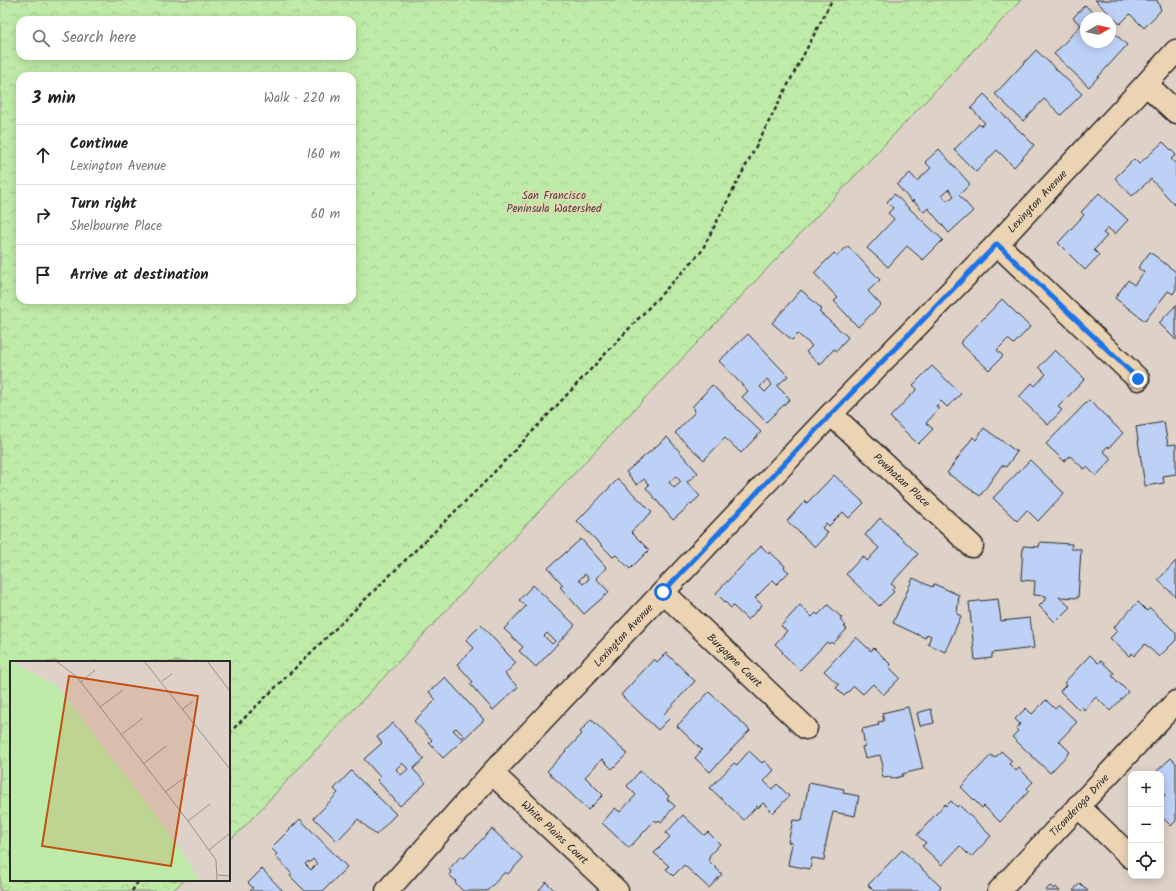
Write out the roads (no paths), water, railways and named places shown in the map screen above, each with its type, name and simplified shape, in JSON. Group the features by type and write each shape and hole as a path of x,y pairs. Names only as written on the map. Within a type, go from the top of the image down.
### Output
{"street":[{"name":"Lexington Avenue","path":"387,891 492,773 831,414 997,244 1176,51"},
{"path":"1146,84 1176,112"},
{"path":"997,244 1138,379"},
{"name":"Powhatan Place","path":"831,414 972,546"},
{"name":"Burgoyne Court","path":"663,592 806,728"},
{"name":"Ticonderoga Drive","path":"999,891 1176,702"},
{"name":"White Plains Court","path":"492,773 617,891"},
{"path":"1078,806 1128,854"}],"park label":[{"name":"San Francisco Peninsula Watershed","path":"554,201"}]}
